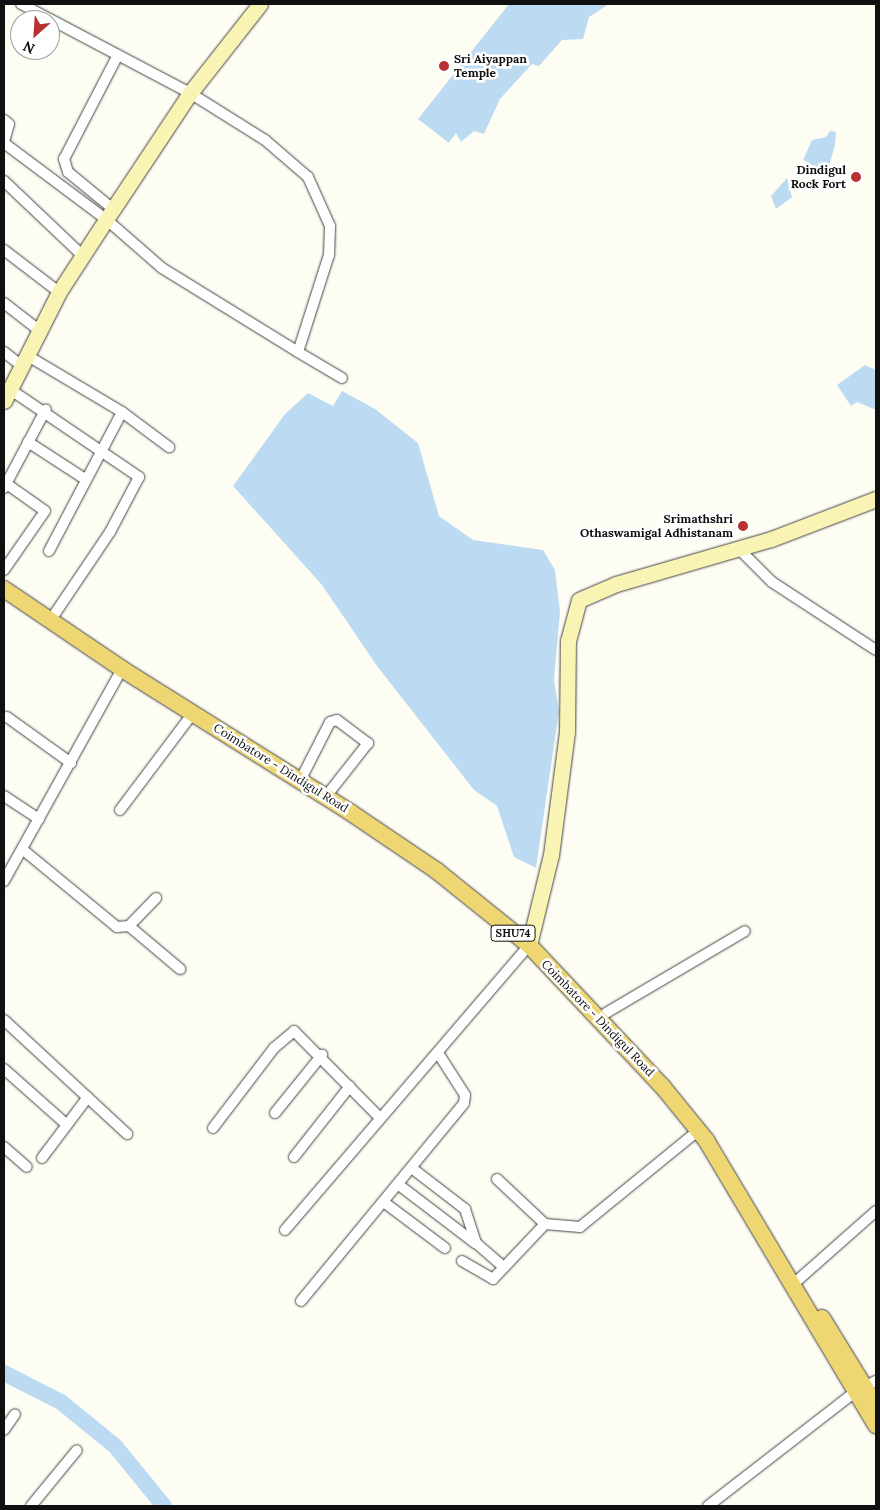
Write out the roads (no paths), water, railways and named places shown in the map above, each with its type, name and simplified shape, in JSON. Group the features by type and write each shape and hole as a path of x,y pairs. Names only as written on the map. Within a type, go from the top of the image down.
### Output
{"main road":[{"name":"Coimbatore - Dindigul Road","path":"4,580 54,614 331,790 488,898 606,1013 669,1080 712,1137 876,1406"},
{"name":"Coimbatore - Dindigul Road","path":"4,589 122,670 193,713 437,871 531,941 699,1130 865,1386 876,1425"}],"street":[{"path":"20,4 190,93 265,140 308,177 323,201 330,226 329,255 298,352"},
{"path":"54,614 110,532 139,477 102,448 46,409 7,395 60,292 110,214 190,93 260,4"},
{"path":"118,55 64,159 68,172 174,277 342,378"},
{"path":"4,120 9,124 4,143 110,214"},
{"path":"4,181 83,256"},
{"path":"4,250 60,292"},
{"path":"4,303 40,331"},
{"path":"4,352 122,412 170,447"},
{"path":"4,570 45,511 5,485 46,409"},
{"path":"49,552 85,479 122,412"},
{"path":"28,442 85,479"},
{"path":"285,1230 438,1053 531,941 547,883 565,753 568,641 576,606 584,596 616,584 738,548 876,499"},
{"path":"738,548 772,582 876,650"},
{"path":"4,881 7,866 22,849 122,670"},
{"path":"120,810 193,713"},
{"path":"7,717 71,763"},
{"path":"304,773 330,722 337,720 368,743 331,790"},
{"path":"4,796 39,819"},
{"path":"22,849 117,927 130,926 156,898"},
{"path":"130,926 180,969"},
{"path":"606,1013 745,931"},
{"path":"4,1020 127,1134"},
{"path":"213,1128 289,1033 299,1032 380,1118"},
{"path":"301,1301 414,1169 466,1099 438,1053"},
{"path":"275,1113 322,1055"},
{"path":"4,1069 66,1125"},
{"path":"294,1157 350,1086"},
{"path":"42,1158 88,1097"},
{"path":"497,1179 545,1224 580,1227 699,1130"},
{"path":"5,1149 27,1167"},
{"path":"414,1169 465,1209 476,1243"},
{"path":"399,1185 504,1266"},
{"path":"385,1203 445,1248"},
{"path":"798,1280 876,1211"},
{"path":"462,1261 493,1279 545,1224"},
{"path":"708,1506 865,1386"},
{"path":"4,1430 15,1414"},
{"path":"31,1506 77,1450"}],"water":[{"path":"509,4 609,4 589,17 583,39 562,40 539,66 532,64 500,99 484,134 474,131 461,142 456,133 449,143 418,119"},
{"path":"830,131 836,132 835,145 829,166 821,170 803,160 812,140 826,137"},
{"path":"787,178 792,197 776,209 771,196"},
{"path":"865,365 876,370 876,410 857,402 851,406 837,385"},
{"path":"342,391 375,409 418,443 439,516 473,540 543,550 555,570 560,612 554,680 559,711 536,868 514,857 497,806 474,790 377,666 322,585 233,486 285,414 308,393 333,406"}],"waterway":[{"path":"4,1373 61,1402 115,1446 164,1506"}],"place":[{"name":"Sri Aiyappan Temple","path":"444,66"},
{"name":"Dindigul Rock Fort","path":"856,177"},
{"name":"Srimathshri Othaswamigal Adhistanam","path":"743,526"}]}
